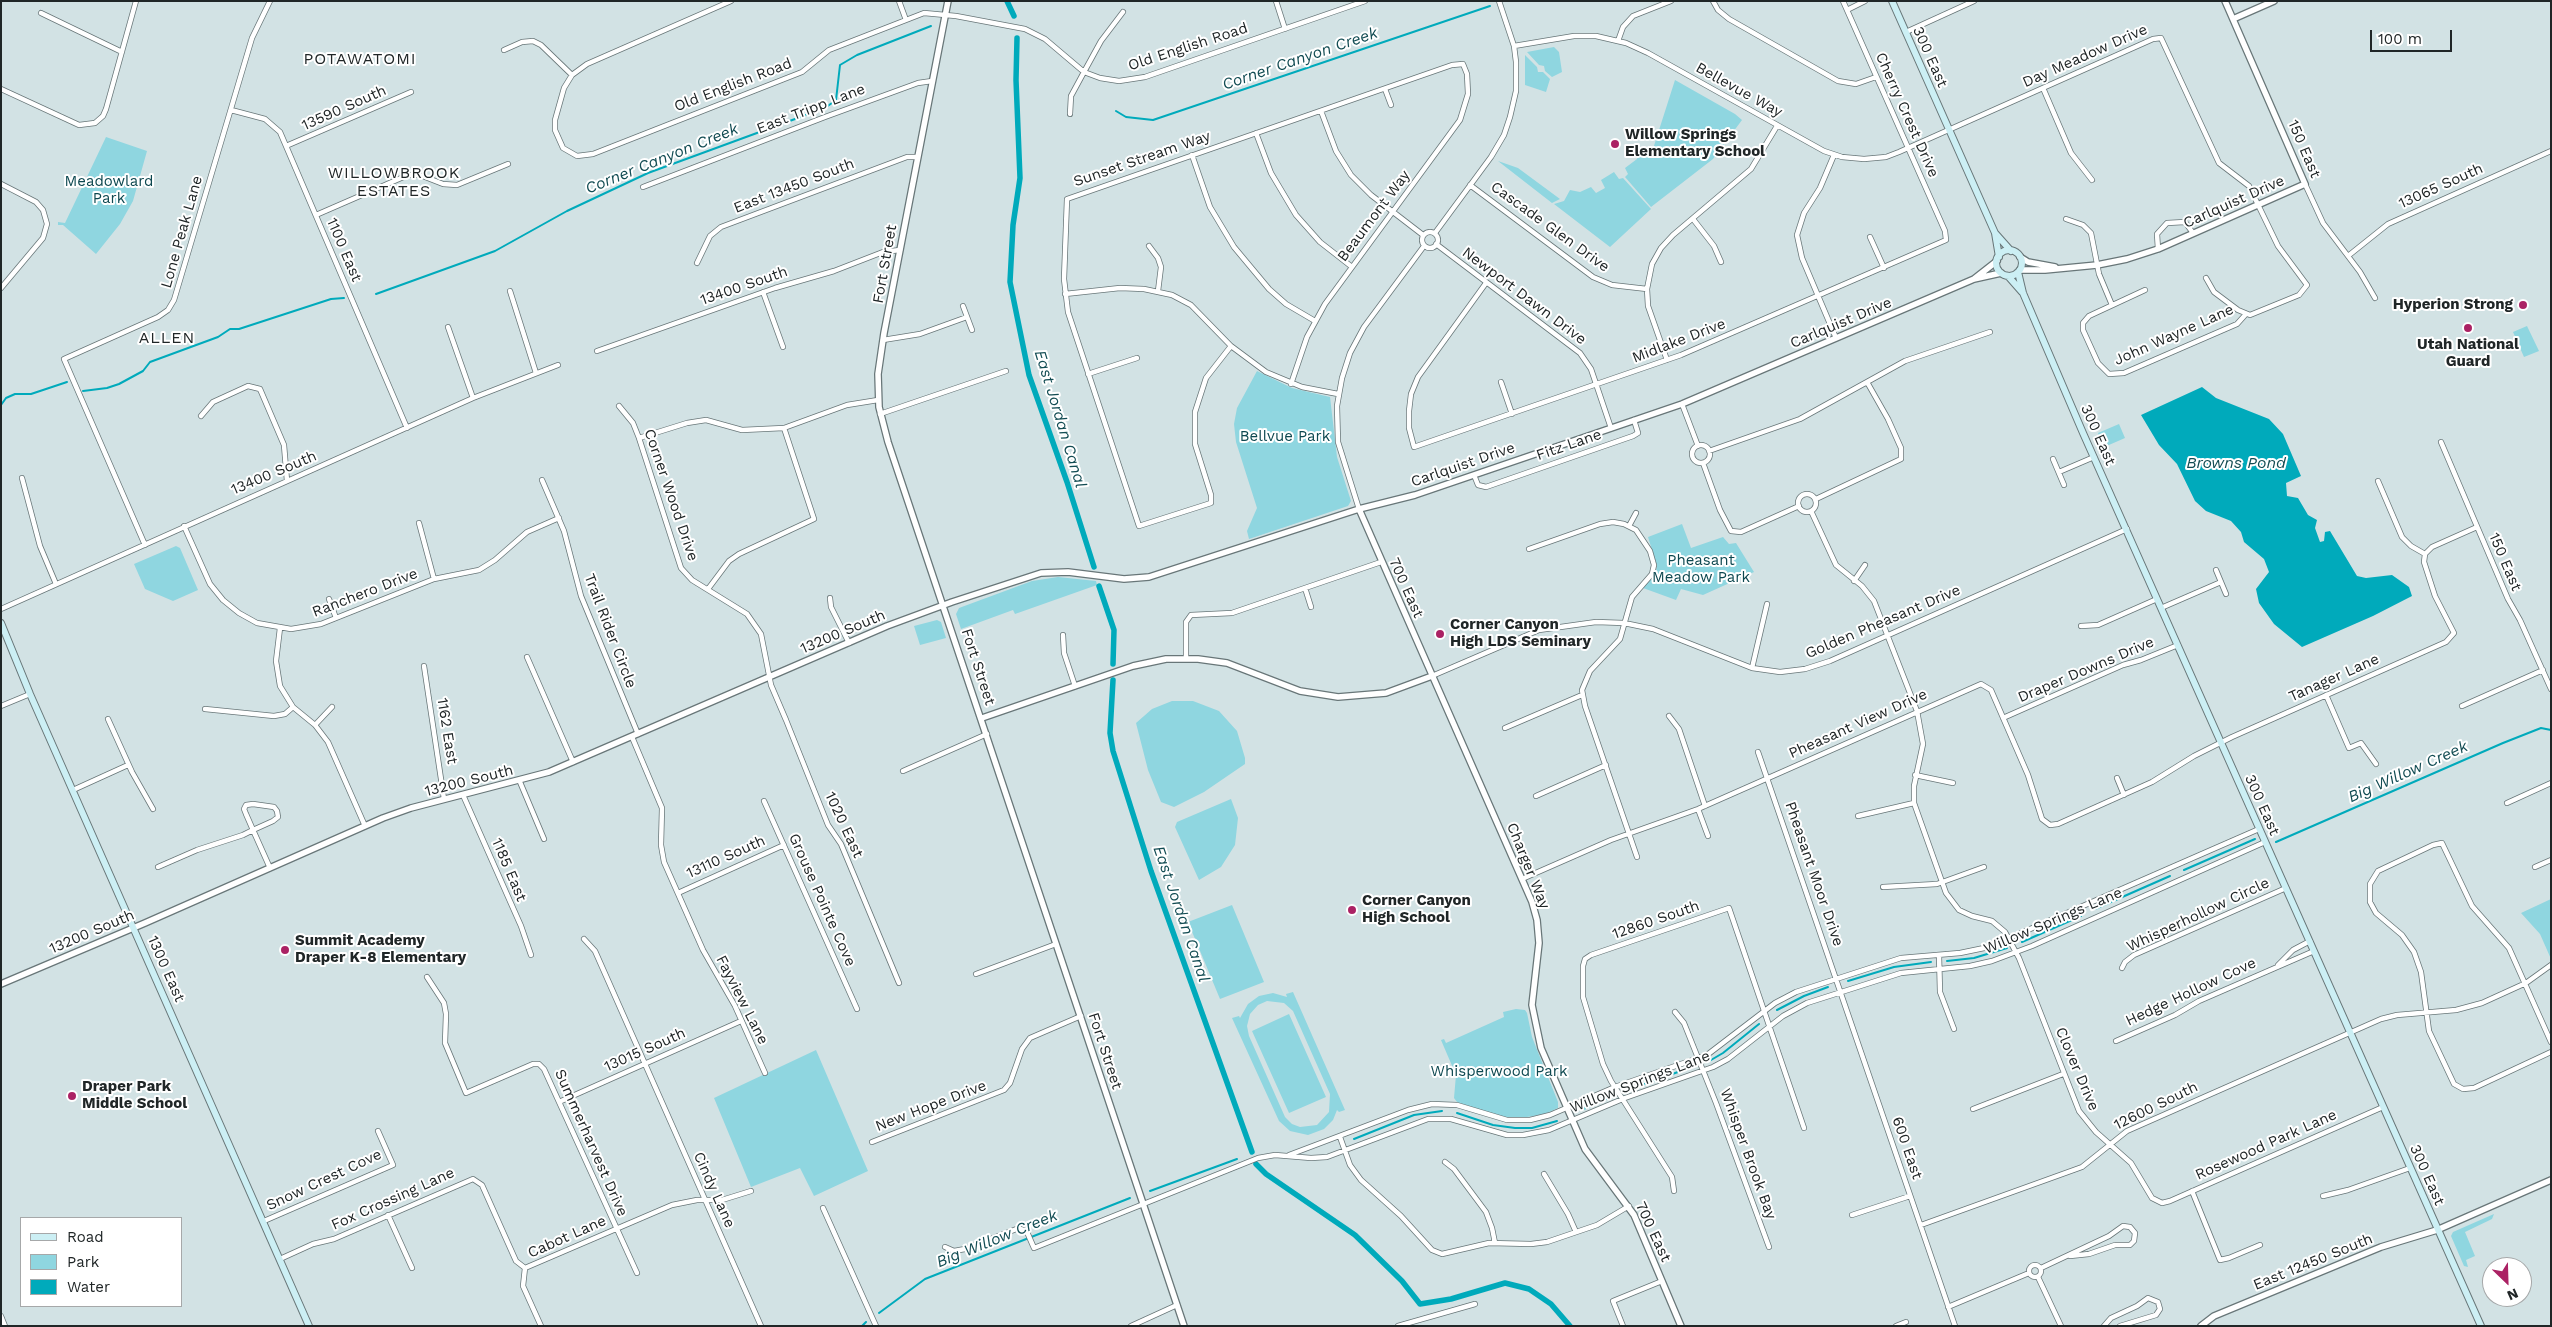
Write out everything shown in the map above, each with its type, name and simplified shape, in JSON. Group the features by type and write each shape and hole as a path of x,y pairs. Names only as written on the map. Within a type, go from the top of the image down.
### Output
{"main road":[{"name":"300 East","path":"1892,1 1995,233 2010,251"},
{"name":"300 East","path":"1995,233 1998,259"},
{"path":"2010,251 2020,257 2022,264 2019,271 2004,274 1998,259 2004,252 2010,251"},
{"name":"300 East","path":"2019,271 2023,293 2094,457 2481,1326"},
{"name":"300 East","path":"2004,274 2023,293"},
{"name":"1300 East","path":"1,623 30,694 309,1326"}],"street":[{"path":"1,88 75,124 92,125 101,119 105,112 136,1"},
{"name":"Lone Peak Lane","path":"145,545 64,359 158,317 171,306 177,295 254,30 270,1"},
{"path":"504,50 526,41 536,42 572,75 587,64 731,1"},
{"path":"899,1 906,20"},
{"name":"Fort Street","path":"948,1 883,340 878,374 880,414 1184,1326"},
{"path":"1276,1 1285,29"},
{"name":"Old English Road","path":"572,75 564,88 555,120 558,139 563,148 572,154 582,156 593,154 802,72 829,50 924,12 946,14 1032,32 1051,43 1084,72 1106,80 1132,80 1285,29 1353,3 1366,1"},
{"path":"1435,233 1500,143 1510,117 1516,81 1514,46 1499,1"},
{"path":"1618,41 1623,27 1633,16 1672,1"},
{"path":"1713,1 1718,10 1729,19 1838,81 1856,84 1876,77"},
{"name":"Cherry Crest Drive","path":"1843,1 1945,231 1946,240"},
{"path":"1847,10 1865,1"},
{"path":"1906,32 1974,1"},
{"name":"150 East","path":"2225,1 2323,223 2366,280 2375,298"},
{"path":"2233,19 2274,1"},
{"path":"1070,114 1072,96 1084,72 1098,46 1123,12"},
{"path":"41,13 122,52"},
{"name":"Bellevue Way","path":"1514,46 1563,36 1591,36 1618,41 1648,53 1777,126 1834,155 1871,159 1893,155 1949,130"},
{"name":"Day Meadow Drive","path":"1949,130 2153,39 2161,38 2219,163 2249,186 2258,204"},
{"name":"Sunset Stream Way","path":"1231,346 1206,378 1195,412 1195,444 1211,495 1211,503 1139,526 1070,318 1065,294 1067,199 1385,88 1463,64"},
{"name":"Beaumont Way","path":"1291,384 1315,321 1352,267 1460,120 1468,94 1467,74 1463,64"},
{"name":"East Tripp Lane","path":"643,187 825,117 918,83 932,81"},
{"path":"1385,88 1391,105"},
{"path":"2042,88 2071,153 2092,180"},
{"name":"13590 South","path":"286,146 411,92"},
{"name":"1100 East","path":"231,110 271,123 280,132 407,428"},
{"path":"1321,111 1332,142 1346,168 1364,189 1423,235"},
{"path":"1667,360 1650,315 1647,288 1652,264 1661,248 1673,235 1751,170 1777,126"},
{"path":"1256,133 1271,173 1289,205 1320,242 1352,267"},
{"name":"13065 South","path":"2348,256 2394,221 2551,151"},
{"path":"1192,155 1212,212 1234,247 1269,289 1291,307 1315,321"},
{"path":"1834,155 1820,188 1804,213 1797,235 1799,251 1836,338"},
{"name":"East 13450 South","path":"697,263 710,236 721,227 907,157 917,157"},
{"path":"316,215 408,175 420,175 438,183 452,186 508,164"},
{"path":"1,184 36,202 43,210 47,224 43,238 1,288"},
{"name":"Carlquist Drive","path":"2019,271 2097,265 2127,259 2158,249 2305,184"},
{"name":"Cascade Glen Drive","path":"1470,185 1594,277 1612,285 1647,288"},
{"path":"2206,278 2214,292 2246,314 2257,313 2299,295 2307,284 2278,246 2258,204"},
{"path":"1693,219 1714,246 1721,262"},
{"path":"2066,220 2083,225 2089,230 2103,287 2112,305 2145,290"},
{"path":"2158,249 2157,234 2167,223 2174,220 2185,222 2193,233"},
{"path":"1429,231 1435,233 1438,238 1436,244 1431,248 1424,246 1421,240 1423,235 1429,231"},
{"path":"1870,237 1884,268"},
{"name":"Midlake Drive","path":"1486,282 1418,377 1411,394 1409,411 1409,428 1414,447 1667,360 1946,240"},
{"name":"Newport Dawn Drive","path":"1436,244 1580,353 1588,363 1611,428"},
{"path":"1149,246 1158,258 1160,267 1158,291"},
{"path":"1358,509 1338,442 1338,394 1350,353 1364,327 1424,246"},
{"name":"13400 South","path":"597,351 763,292 834,271 884,252 900,250"},
{"name":"Carlquist Drive","path":"2020,257 2028,262 2057,268"},
{"name":"Carlquist Drive","path":"1974,279 1998,259"},
{"name":"Carlquist Drive","path":"944,605 1041,574 1068,572 1124,579 1149,577 1358,509 1407,498 1682,404 1974,279 2004,274"},
{"path":"1065,294 1120,288 1158,291 1178,298 1190,305 1231,346 1257,367 1291,384 1338,394"},
{"path":"510,291 536,372"},
{"path":"763,292 783,346"},
{"name":"John Wayne Lane","path":"2112,305 2089,316 2083,323 2083,330 2098,363 2105,372 2116,375 2237,324 2246,314"},
{"path":"963,306 972,330"},
{"path":"883,340 920,334 967,318"},
{"path":"448,327 473,398"},
{"path":"1709,451 1800,419 1905,360 1990,332"},
{"path":"1088,374 1137,358"},
{"name":"13400 South","path":"1,608 473,398 558,365"},
{"path":"880,414 1006,370"},
{"path":"1501,382 1512,414"},
{"path":"1816,499 1896,463 1902,457 1901,448 1888,419 1867,382"},
{"path":"201,416 213,402 248,386 260,389 284,445 287,481"},
{"path":"639,438 687,423 706,420 742,430 784,428 847,405 878,400"},
{"path":"1682,404 1698,446"},
{"name":"Corner Wood Drive","path":"619,406 633,423 639,438 681,568 692,580 747,614 756,625 761,634 770,677"},
{"name":"Fitz Lane","path":"1474,475 1478,486 1486,487 1633,436 1638,433 1634,420"},
{"path":"708,589 728,561 814,519 784,428"},
{"name":"150 East","path":"2441,442 2508,599 2551,689"},
{"path":"1698,446 1704,446 1709,451 1709,458 1703,463 1696,462 1692,456 1692,451 1698,446"},
{"path":"2059,472 2094,457"},
{"path":"2053,459 2064,486"},
{"path":"1703,463 1720,510 1731,531 1742,532 1799,506"},
{"path":"22,478 40,546 56,584"},
{"name":"Trail Rider Circle","path":"542,480 559,518 578,588 638,734"},
{"path":"2378,481 2402,536 2411,546 2425,554 2432,547 2477,527"},
{"path":"1810,494 1816,499 1816,506 1810,511 1804,511 1799,506 1799,499 1802,495 1810,494"},
{"name":"700 East","path":"1358,509 1432,676"},
{"path":"1810,511 1836,565 1872,596 1917,711 1923,744 1915,775 1914,804 1950,900 1959,910 1997,924 2010,939"},
{"path":"1629,526 1636,513"},
{"name":"Ranchero Drive","path":"184,526 210,584 223,600 248,618 280,628 311,626 434,579 479,570 495,560 518,538 559,518"},
{"path":"1529,549 1606,523 1618,522 1629,526 1644,540 1654,565 1650,577 1632,597 1620,639 1586,677 1582,695 1637,857"},
{"path":"419,523 434,579"},
{"name":"Golden Pheasant Drive","path":"982,718 1149,662 1186,658 1235,666 1290,688 1329,697 1359,697 1386,693 1432,676 1539,630 1579,622 1624,623 1664,632 1752,668 1780,672 1805,669 1830,661 2127,529"},
{"name":"Tanager Lane","path":"2221,743 2446,642 2454,633 2436,596 2424,562 2425,554"},
{"path":"1186,658 1186,622 1191,614 1232,613 1381,562"},
{"path":"1854,581 1865,565"},
{"path":"2216,570 2226,594"},
{"path":"2162,608 2221,582"},
{"path":"1305,588 1310,607"},
{"path":"830,598 831,607 849,643"},
{"path":"2081,626 2098,625 2157,598"},
{"path":"329,599 336,618"},
{"path":"1752,668 1767,604"},
{"name":"13200 South","path":"1,984 134,928 397,812 520,782 574,762 849,643 944,605"},
{"path":"280,628 276,661 278,678 284,694 293,707 315,725 333,751 365,826"},
{"path":"1063,635 1063,648 1075,686"},
{"name":"Draper Downs Drive","path":"2003,718 2123,665 2178,645"},
{"path":"527,657 574,762"},
{"name":"1162 East","path":"424,666 444,799"},
{"path":"2462,706 2543,670"},
{"name":"Charger Way","path":"1432,676 1533,906 1538,935 1532,1005 1534,1026 1540,1048 1576,1130"},
{"name":"1020 East","path":"770,677 828,825 841,844 900,983"},
{"name":"Pheasant View Drive","path":"1522,879 1628,833 1698,809 1981,684 1990,688 2028,775 2041,817 2046,823 2058,824 2157,780 2189,759 2221,743"},
{"path":"1,706 30,694"},
{"path":"1505,728 1582,695"},
{"path":"2326,695 2349,748 2361,743 2376,764"},
{"path":"205,709 274,716 285,714 293,707"},
{"path":"315,725 332,707"},
{"path":"1669,716 1679,729 1705,806"},
{"path":"108,719 128,765 153,809"},
{"path":"903,771 987,734"},
{"name":"Fayview Lane","path":"632,737 660,802 663,820 661,851 698,939 742,1021 765,1073"},
{"name":"Pheasant Moor Drive","path":"1758,752 1837,978"},
{"path":"73,790 128,765"},
{"path":"1536,796 1606,765"},
{"path":"1915,775 1953,784"},
{"path":"2117,778 2124,795"},
{"path":"520,782 544,840"},
{"path":"2507,803 2551,783"},
{"name":"1185 East","path":"463,795 521,926 531,955"},
{"name":"Grouse Pointe Cove","path":"764,801 856,1009"},
{"path":"1858,816 1914,804"},
{"path":"158,867 253,830 275,820 277,811 272,806 245,806 253,830 270,868"},
{"path":"1698,809 1708,836"},
{"name":"Willow Springs Lane","path":"1285,1156 1298,1153 1408,1110 1432,1104 1456,1105 1491,1117 1515,1121 1538,1118 1614,1087 1696,1058 1717,1048 1764,1011 1796,992 1901,958 1974,951 2010,939 2259,829"},
{"name":"Willow Springs Lane","path":"945,1247 954,1251 964,1249 1017,1228 1022,1228 1028,1233 1034,1246 1258,1158 1285,1156 1311,1158 1344,1151 1413,1123 1436,1118 1458,1120 1492,1132 1515,1135 1542,1132 1572,1122 1623,1099 1702,1071 1728,1059 1769,1026 1800,1006 1901,973 1970,966 2016,952 2265,842"},
{"path":"2551,1042 2526,983 2506,943 2472,906 2442,843 2382,868 2372,878 2369,890 2373,908 2402,935 2414,952 2421,972 2431,1036 2450,1079 2459,1088 2474,1088 2551,1052"},
{"name":"13110 South","path":"678,893 784,845"},
{"path":"2535,867 2551,860"},
{"path":"1883,887 1942,882 1984,867"},
{"name":"Whisperhollow Circle","path":"2122,968 2125,962 2134,955 2286,888"},
{"name":"12860 South","path":"1614,1087 1603,1064 1584,1004 1583,966 1585,959 1591,955 1729,908 1764,1011"},
{"name":"Clover Drive","path":"2010,939 2063,1074 2083,1118 2131,1163 2149,1195 2158,1202"},
{"name":"Cindy Lane","path":"584,940 595,951 760,1326"},
{"name":"Hedge Hollow Cove","path":"2277,966 2293,950 2310,941"},
{"path":"976,974 1056,944"},
{"name":"Hedge Hollow Cove","path":"2116,1041 2277,966 2314,951"},
{"path":"1939,955 1940,995 1954,1029"},
{"name":"12600 South","path":"1921,1225 2076,1170 2093,1160 2127,1131 2386,1017 2469,1007 2526,983 2551,965"},
{"name":"Summerharvest Drive","path":"427,977 444,1003 446,1020 445,1043 466,1093 536,1064 541,1065 638,1273"},
{"name":"600 East","path":"1837,978 1955,1326"},
{"path":"1764,1011 1804,1128"},
{"name":"Whisper Brook Bay","path":"1675,1012 1684,1023 1696,1058 1716,1103 1769,1247"},
{"name":"New Hope Drive","path":"872,1142 1004,1090 1010,1083 1022,1049 1030,1038 1080,1016"},
{"name":"13015 South","path":"559,1102 742,1021"},
{"path":"1973,1108 2063,1074"},
{"path":"1614,1087 1672,1177 1674,1191"},
{"name":"Rosewood Park Lane","path":"2158,1202 2166,1202 2383,1107"},
{"name":"700 East","path":"1576,1130 1591,1158 1629,1206 1681,1326"},
{"name":"Snow Crest Cove","path":"264,1221 393,1165 378,1131"},
{"path":"1340,1137 1344,1151 1361,1180 1401,1216 1435,1252 1449,1255 1472,1246 1495,1243 1537,1244 1603,1222 1629,1206"},
{"path":"1445,1162 1454,1169 1486,1212 1495,1243"},
{"path":"2323,1196 2348,1190 2410,1168"},
{"path":"1544,1174 1568,1214 1576,1232"},
{"name":"Fox Crossing Lane","path":"280,1259 468,1180 477,1180 484,1187 518,1263 525,1268"},
{"name":"East 12450 South","path":"2201,1326 2214,1316 2374,1250 2437,1230 2551,1180"},
{"name":"Cabot Lane","path":"525,1268 672,1205 732,1198 751,1191"},
{"path":"2192,1191 2220,1260 2260,1245"},
{"path":"1852,1215 1910,1196"},
{"path":"823,1208 876,1326"},
{"path":"388,1215 412,1268"},
{"path":"1948,1307 2029,1273 2033,1265 2041,1268 2070,1256 2089,1254 2115,1245 2130,1245 2134,1241 2135,1234 2130,1227 2123,1226 2110,1236 2077,1249 2070,1256"},
{"path":"525,1268 523,1286 541,1326"},
{"path":"2038,1277 2041,1274 2041,1268"},
{"path":"2029,1273 2033,1277 2038,1277"},
{"path":"2038,1277 2056,1323 2060,1326"},
{"path":"1623,1326 1613,1301 1662,1281"},
{"path":"2104,1326 2111,1318 2137,1306 2148,1298 2158,1302 2160,1309 2156,1315 2120,1326"},
{"path":"1398,1326 1475,1304"},
{"path":"1131,1326 1177,1306"},
{"path":"1,1317 5,1326"},
{"path":"1896,1326 1906,1322"}],"green space":[{"path":"1554,47 1559,52 1562,72 1552,77 1545,71 1544,66 1539,65 1527,52"},
{"path":"1525,55 1537,67 1538,72 1543,72 1550,79 1546,92 1525,85"},
{"path":"1675,80 1735,114 1742,120 1713,159 1651,207 1625,177 1628,174 1625,168 1637,159 1641,149 1652,152"},
{"name":"Meadowlard Park","path":"106,137 147,151 133,201 120,224 96,254 63,225 58,225 58,222 65,223"},
{"path":"1498,161 1518,168 1560,199 1552,203"},
{"path":"1614,172 1619,179 1623,178 1651,209 1610,247 1554,204 1564,201 1570,190 1580,192 1591,187 1596,193 1605,188 1601,180"},
{"path":"2527,326 2539,351 2524,357 2513,332"},
{"name":"Bellvue Park","path":"1257,371 1292,388 1330,397 1337,457 1351,501 1348,506 1249,539 1247,531 1257,508 1236,442 1234,424 1237,408"},
{"path":"2119,424 2125,438 2102,448 2098,433"},
{"name":"Pheasant Meadow Park","path":"1682,524 1691,548 1723,537 1729,544 1736,543 1754,572 1703,595 1681,589 1676,600 1643,588 1655,575 1657,566 1648,537"},
{"path":"176,546 180,548 198,590 173,601 145,589 134,564"},
{"path":"1058,577 1096,581 1097,585 1015,614 1013,610 961,629 956,614 959,608 1032,581"},
{"path":"937,620 941,622 946,638 920,645 914,626"},
{"path":"1172,701 1193,701 1219,711 1237,731 1245,758 1245,764 1204,792 1174,807 1161,802 1148,770 1136,723 1152,709"},
{"path":"1231,799 1238,818 1235,845 1221,867 1199,880 1175,827 1177,822"},
{"path":"2551,899 2551,959 2540,934 2521,913"},
{"path":"1232,905 1264,982 1220,999 1188,922"},
{"path":"1293,992 1345,1110 1339,1112 1337,1110 1333,1120 1324,1129 1308,1135 1290,1131 1279,1121 1232,1018 1239,1016 1240,1018 1248,1004 1259,996 1273,993 1287,997 1286,994","holes":["1267,1001 1284,1003 1293,1011 1330,1094 1329,1112 1317,1125 1300,1127 1292,1124 1285,1117 1249,1036 1247,1026 1250,1014 1258,1005"]},
{"name":"Whisperwood Park","path":"1516,1009 1525,1010 1527,1013 1532,1037 1558,1102 1558,1108 1545,1114 1515,1119 1486,1113 1457,1102 1454,1098 1456,1075 1441,1040 1444,1039 1446,1043 1504,1017 1503,1012"},
{"path":"1289,1014 1326,1097 1289,1113 1252,1031"},
{"path":"816,1050 868,1171 814,1196 800,1168 751,1187 714,1098"},
{"path":"2494,1214 2492,1219 2465,1232 2475,1256 2466,1260 2468,1267 2464,1266 2451,1236 2453,1232"}],"water":[{"name":"Browns Pond","path":"2202,387 2216,398 2269,419 2283,434 2301,476 2286,483 2287,496 2298,498 2308,515 2317,520 2315,528 2320,542 2324,541 2325,532 2330,531 2357,576 2366,578 2392,575 2409,587 2412,596 2373,616 2302,647 2274,624 2259,603 2256,589 2269,572 2264,559 2244,542 2241,532 2231,521 2206,511 2195,501 2177,464 2159,445 2141,415"}],"waterway":[{"name":"East Jordan Canal","path":"1007,1 1014,16"},
{"name":"Corner Canyon Creek","path":"1116,111 1126,117 1153,120 1490,6"},
{"name":"Corner Canyon Creek","path":"376,294 495,251 567,211 648,173 825,108 836,100 840,65 857,55 931,26"},
{"name":"East Jordan Canal","path":"1017,38 1016,80 1020,178 1013,225 1010,282 1029,375 1067,482 1094,567"},
{"name":"Corner Canyon Creek","path":"83,391 107,388 119,384 143,371 150,362 218,337 230,329 239,329 331,299 344,298"},
{"name":"Corner Canyon Creek","path":"1,405 6,398 15,394 31,394 67,382"},
{"name":"East Jordan Canal","path":"1099,586 1114,630 1113,664"},
{"name":"East Jordan Canal","path":"1113,680 1110,733 1113,751 1151,871 1252,1152"},
{"name":"Big Willow Creek","path":"2276,842 2503,743 2541,728 2551,730"},
{"name":"Big Willow Creek","path":"2184,870 2255,839"},
{"name":"Big Willow Creek","path":"2095,909 2170,876"},
{"name":"Big Willow Creek","path":"2022,942 2081,916"},
{"name":"Big Willow Creek","path":"1947,961 1974,958 2007,948"},
{"name":"Big Willow Creek","path":"1848,981 1894,967 1931,962"},
{"name":"Big Willow Creek","path":"1777,1010 1804,996 1828,987"},
{"name":"Big Willow Creek","path":"1711,1060 1723,1053 1759,1024"},
{"name":"Big Willow Creek","path":"1631,1089 1689,1068"},
{"name":"Big Willow Creek","path":"1581,1110 1608,1098"},
{"name":"Big Willow Creek","path":"1354,1139 1414,1115 1442,1111"},
{"name":"Big Willow Creek","path":"1457,1113 1493,1125 1515,1128 1532,1128 1557,1121"},
{"name":"Big Willow Creek","path":"1150,1191 1237,1159"},
{"name":"East Jordan Canal","path":"1256,1164 1266,1174 1355,1235 1402,1281 1420,1304 1451,1299 1505,1283 1529,1289 1551,1304 1570,1326"},
{"name":"Big Willow Creek","path":"879,1313 925,1279 1130,1198"},
{"name":"Big Willow Creek","path":"862,1326 866,1322"}],"place":[{"name":"Willow Springs Elementary School","path":"1615,144"},
{"name":"Hyperion Strong","path":"2523,305"},
{"name":"Utah National Guard","path":"2468,328"},
{"name":"Corner Canyon High LDS Seminary","path":"1440,634"},
{"name":"Corner Canyon High School","path":"1352,910"},
{"name":"Summit Academy Draper K-8 Elementary","path":"285,950"},
{"name":"Draper Park Middle School","path":"72,1096"}],"district":[{"name":"POTAWATOMI","path":"360,59"},
{"name":"WILLOWBROOK ESTATES","path":"394,182"},
{"name":"ALLEN","path":"167,338"}]}
